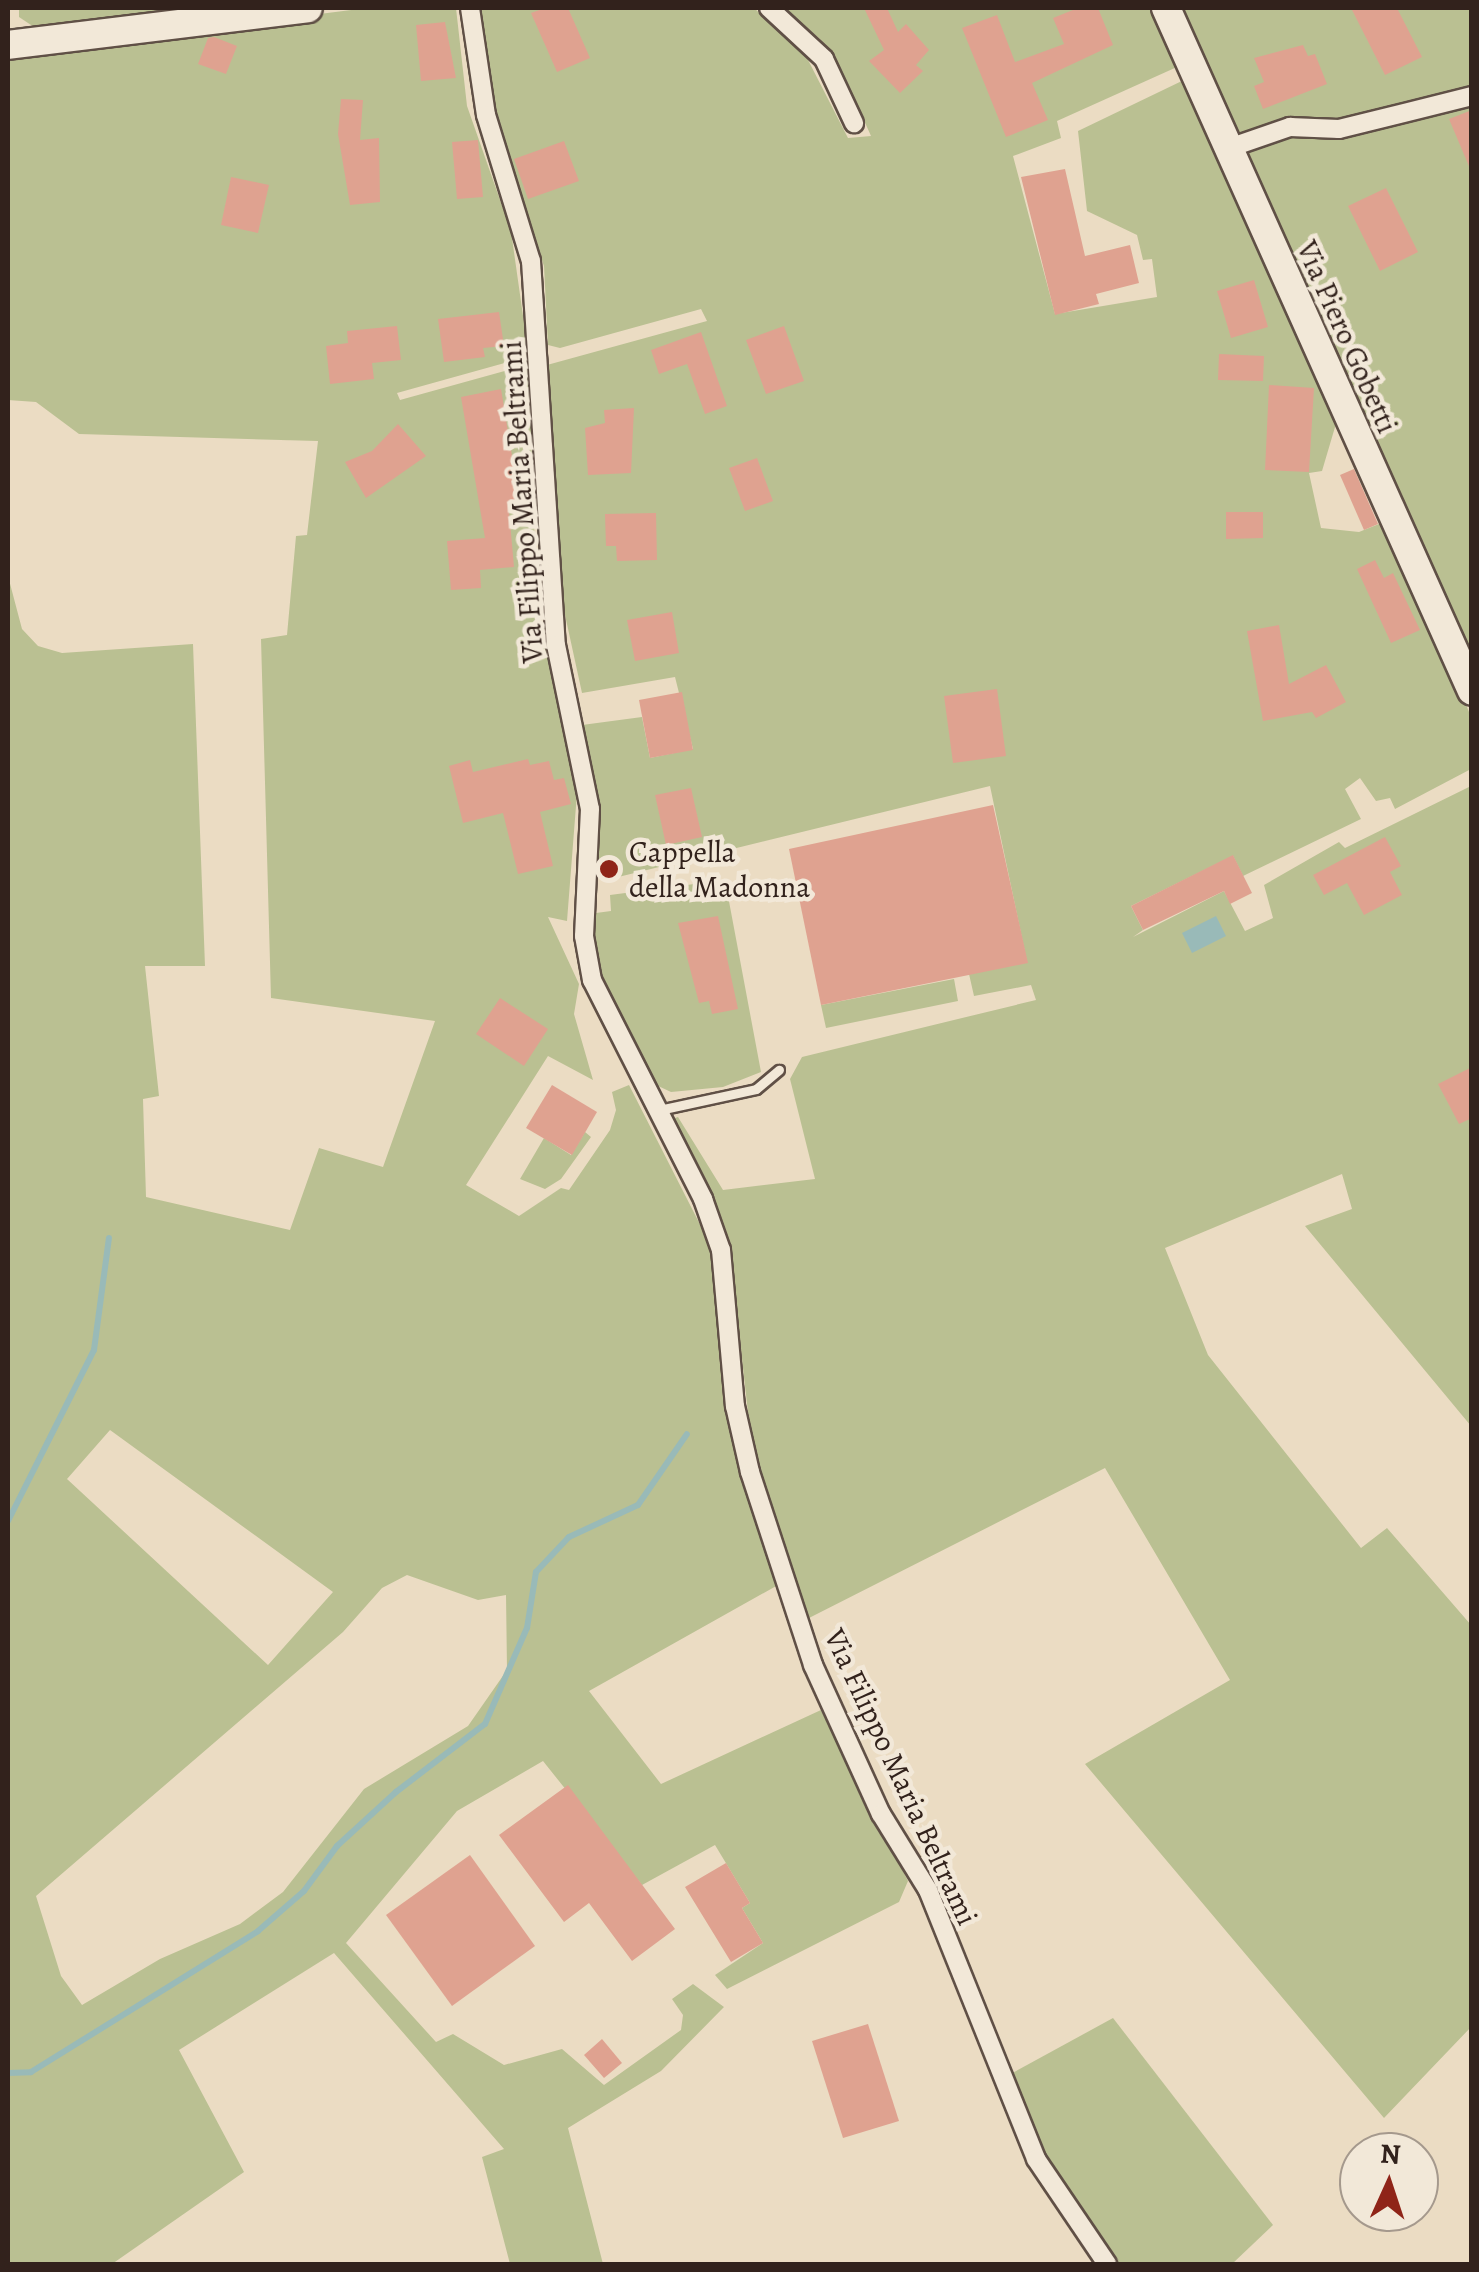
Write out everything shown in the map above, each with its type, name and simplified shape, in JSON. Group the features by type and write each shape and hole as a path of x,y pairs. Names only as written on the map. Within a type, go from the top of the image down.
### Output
{"street":[{"path":"8,45 308,8"},
{"name":"Via Filippo Maria Beltrami","path":"470,8 486,114 532,260 556,645 590,809 584,936 592,980 721,1250 735,1406 750,1472 813,1665 881,1814 928,1890 1036,2159 1106,2264"},
{"path":"769,8 824,58 854,124"},
{"name":"Via Piero Gobetti","path":"1166,8 1472,691"},
{"path":"1229,148 1290,127 1339,130 1472,96"}],"lane":[{"path":"656,1111 674,1102 756,1088 779,1070"}],"green space":[{"path":"19,8 185,8 37,29 19,17"},
{"path":"367,8 456,8 467,106 511,231 527,344 511,349 512,361 397,393 400,400 519,367 529,371 537,609 577,793 567,921 548,917 579,984 574,1014 593,1080 548,1056 466,1185 519,1216 561,1188 569,1190 610,1130 616,1110 612,1092 629,1085 714,1252 728,1415 778,1585 589,1691 661,1784 821,1710 908,1881 899,1902 727,1989 715,1975 763,1943 742,1908 750,1903 715,1845 642,1885 543,1761 457,1811 346,1943 436,2042 453,2034 504,2065 562,2049 604,2085 681,2030 683,2015 672,1999 693,1984 724,2007 661,2071 568,2128 603,2264 510,2264 482,2157 504,2149 334,1953 179,2050 244,2172 112,2264 8,2264 8,576 22,629 38,646 62,653 193,644 205,966 145,966 159,1096 143,1099 146,1197 290,1230 319,1148 383,1167 435,1021 271,998 261,639 287,635 296,536 307,535 318,441 79,434 36,402 8,400 8,53","holes":["110,1430 333,1592 268,1665 67,1479","407,1575 478,1600 506,1595 507,1670 468,1726 364,1789 283,1892 240,1924 160,1959 82,2005 61,1976 36,1896 343,1632 382,1588"]},
{"path":"476,8 754,8 806,56 848,138 871,136 846,80 820,39 784,8 1152,8 1177,67 1057,121 1061,138 1013,156 1055,314 1157,297 1152,259 1143,260 1137,235 1087,211 1078,131 1186,79 1338,417 1322,471 1309,473 1321,528 1359,532 1384,522 1445,652 1471,717 1471,769 1395,809 1390,798 1376,801 1360,778 1345,789 1361,819 1243,876 1233,856 1131,906 1143,930 1133,937 1224,891 1245,931 1273,918 1264,885 1339,842 1345,848 1471,786 1471,1426 1305,1226 1352,1209 1342,1174 1165,1248 1208,1355 1361,1548 1387,1528 1471,1625 1471,2027 1384,2118 1085,1764 1230,1680 1105,1468 809,1618 752,1448 730,1252 711,1194 672,1119 678,1117 723,1190 815,1179 790,1079 802,1057 1036,1000 1031,985 974,996 969,974 1027,962 990,786 602,881 582,725 642,717 650,758 693,749 675,677 582,693 560,592 547,365 707,321 701,309 560,348 548,345 544,266 488,101"},
{"path":"1173,8 1471,8 1471,89 1232,143"},
{"path":"1471,106 1471,652 1244,154 1292,137 1361,135"},
{"path":"725,880 761,1072 723,1087 671,1092 656,1085 598,975 591,923 596,913 611,911 610,895"},
{"path":"954,979 958,1001 826,1028 821,1005"},
{"path":"585,1132 591,1137 561,1179 545,1189 520,1179 544,1138 571,1155"},
{"path":"1113,2018 1273,2225 1232,2264 1113,2264 1047,2161 1007,2076"}],"water":[{"path":"1216,916 1226,936 1192,953 1182,933"}],"building":[{"path":"545,8 568,8 590,58 557,72 531,13"},
{"path":"864,8 887,8 898,32 906,24 929,50 916,65 923,71 900,93 869,61 884,50"},
{"path":"1078,8 1098,8 1113,45 1032,83 1048,120 1006,137 962,28 997,15 1015,62 1064,44 1053,18"},
{"path":"1351,8 1397,8 1422,57 1385,75"},
{"path":"445,22 456,78 421,81 416,25"},
{"path":"208,38 237,46 226,74 198,64"},
{"path":"1303,45 1308,56 1315,54 1327,84 1263,109 1254,86 1264,82 1254,58"},
{"path":"341,99 363,100 360,140 379,138 380,202 350,205 338,134"},
{"path":"1472,110 1472,171 1471,171 1449,119"},
{"path":"478,140 483,197 457,199 452,142"},
{"path":"564,141 579,181 528,199 514,159"},
{"path":"1065,169 1085,256 1130,245 1139,283 1096,294 1099,304 1055,315 1021,177"},
{"path":"231,177 269,185 258,233 221,225"},
{"path":"1386,188 1418,252 1380,271 1348,206"},
{"path":"1254,280 1268,327 1231,338 1217,291"},
{"path":"499,312 504,346 483,348 485,357 444,362 438,319"},
{"path":"397,326 401,360 372,363 374,379 330,384 326,346 348,343 347,331"},
{"path":"784,326 804,381 766,394 746,340"},
{"path":"701,332 727,406 705,414 687,364 659,374 651,350"},
{"path":"1219,354 1264,356 1263,381 1218,380"},
{"path":"1269,385 1314,388 1309,472 1265,470"},
{"path":"501,389 521,510 509,511 514,567 480,570 481,588 451,590 447,541 485,538 461,397"},
{"path":"634,408 631,473 588,475 585,428 605,423 604,410"},
{"path":"398,424 426,456 366,498 345,462 372,451"},
{"path":"757,458 773,501 745,511 729,468"},
{"path":"1354,469 1378,524 1364,530 1340,475"},
{"path":"1226,512 1263,512 1263,538 1226,539"},
{"path":"656,513 657,560 617,561 616,546 606,546 605,514"},
{"path":"1375,560 1384,578 1393,573 1420,630 1391,643 1357,569"},
{"path":"672,612 679,653 635,661 627,620"},
{"path":"1279,625 1289,684 1326,665 1346,702 1316,718 1312,712 1263,721 1247,631"},
{"path":"997,689 1006,756 953,763 944,696"},
{"path":"682,692 693,750 650,758 639,700"},
{"path":"528,759 530,765 549,761 554,780 564,778 571,804 540,812 553,866 518,874 503,813 463,823 449,766 470,760 473,772"},
{"path":"691,788 702,837 666,845 655,795"},
{"path":"993,805 1028,963 821,1005 789,849"},
{"path":"1385,837 1401,866 1390,872 1402,895 1364,915 1347,883 1324,895 1313,875"},
{"path":"1233,855 1252,893 1230,904 1224,891 1143,930 1131,906"},
{"path":"718,916 738,1009 712,1014 709,1001 699,1003 678,923"},
{"path":"500,998 548,1029 524,1066 476,1034"},
{"path":"1472,1067 1472,1118 1459,1124 1438,1084"},
{"path":"552,1085 597,1112 572,1155 526,1128"},
{"path":"568,1785 675,1929 632,1961 589,1903 564,1922 499,1835"},
{"path":"470,1855 535,1946 452,2006 386,1915"},
{"path":"726,1863 750,1903 742,1908 763,1943 731,1962 685,1887"},
{"path":"868,2024 899,2121 843,2138 812,2041"},
{"path":"602,2039 622,2063 604,2078 584,2055"}],"waterway":[{"path":"8,1521 94,1350 109,1238"},
{"path":"8,2073 31,2072 258,1931 304,1891 337,1846 396,1792 485,1724 527,1628 536,1572 569,1537 638,1505 687,1434"}],"place":[{"name":"Cappella della Madonna","path":"609,869"}]}
